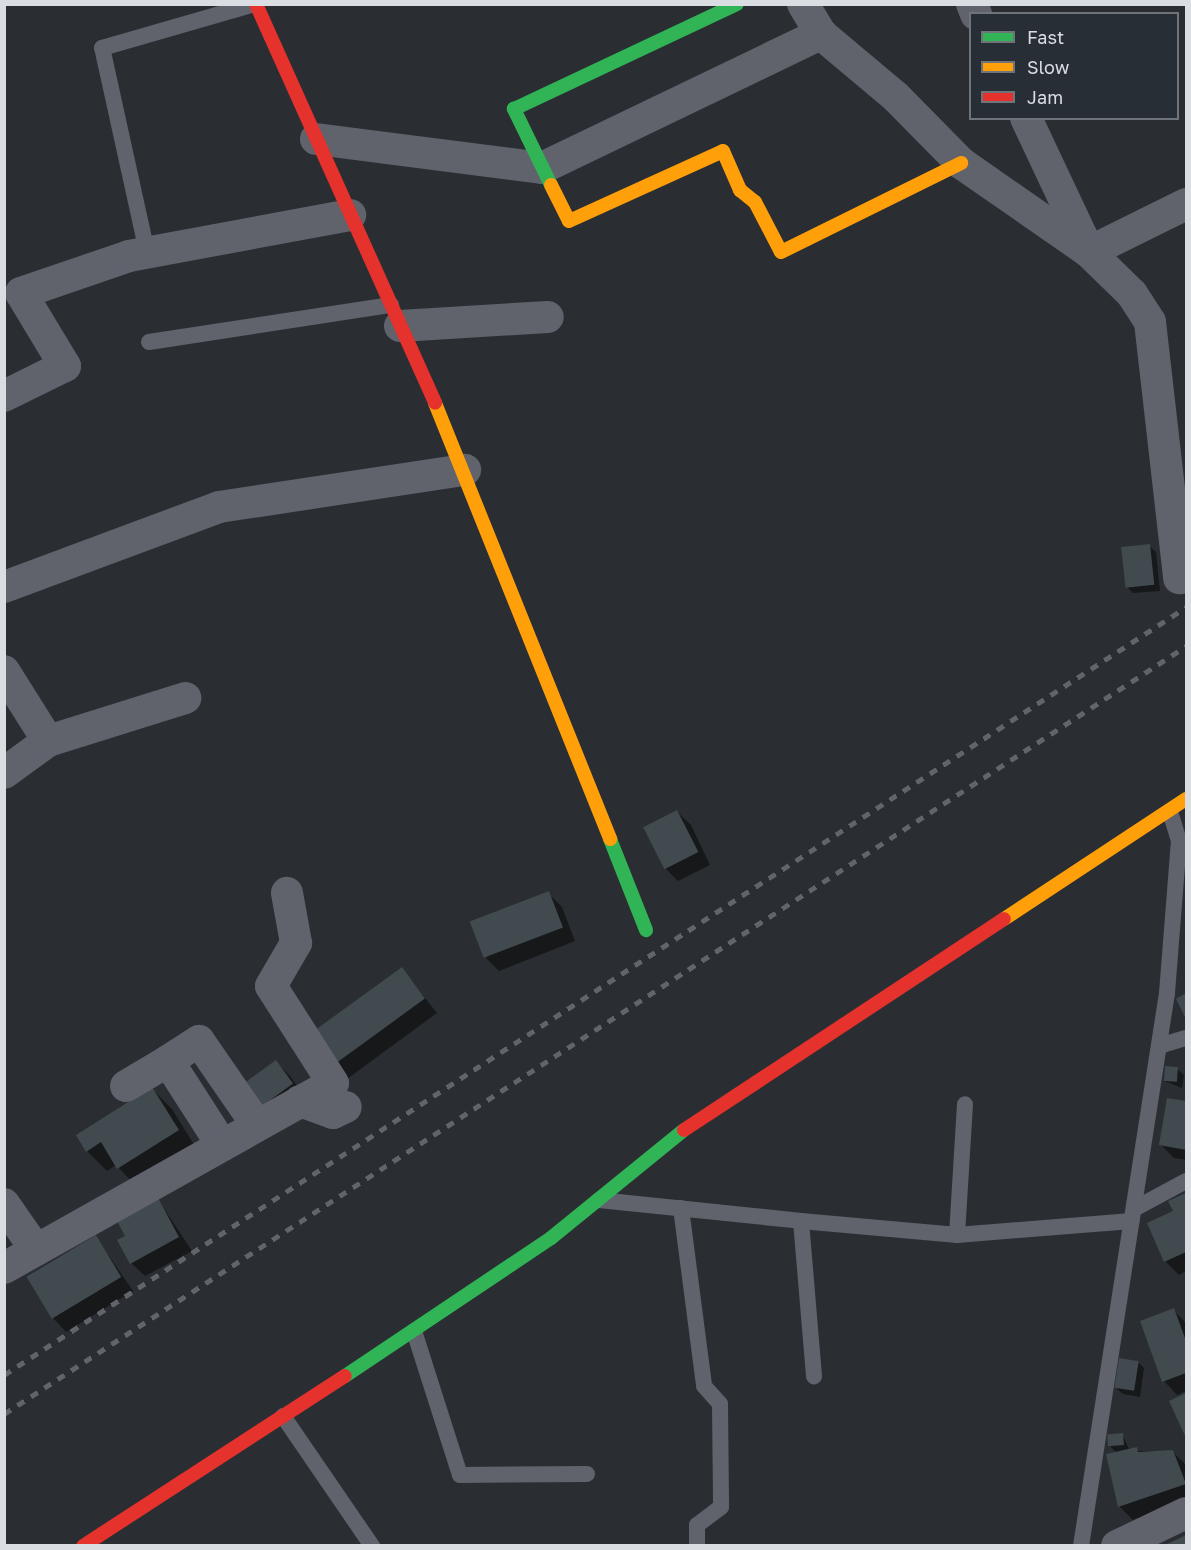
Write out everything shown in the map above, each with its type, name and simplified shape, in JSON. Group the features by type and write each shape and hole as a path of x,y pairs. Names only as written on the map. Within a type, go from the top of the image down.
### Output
{"street":[{"path":"255,4 465,470 646,930"},
{"path":"737,4 514,109 569,220 723,151 740,189 755,202 781,252 961,164"},
{"path":"803,4 821,34 897,97 961,164 1089,252 1132,294 1150,322 1179,578"},
{"path":"316,139 542,168 821,34"},
{"path":"1027,120 1089,252"},
{"path":"1089,252 1186,204"},
{"path":"4,396 65,366 21,292 147,252 350,215"},
{"path":"395,315 548,317"},
{"path":"4,587 219,507 465,470"},
{"path":"4,671 48,741"},
{"path":"4,773 48,741 185,698"},
{"path":"83,1545 414,1331 551,1238 595,1199 693,1123 1186,799"},
{"path":"4,1268 333,1083 272,986 296,943 287,893"},
{"path":"126,1086 200,1041 258,1125"},
{"path":"168,1061 222,1145"},
{"path":"300,1101 333,1113 346,1107"},
{"path":"4,1204 36,1250"},
{"path":"1117,1545 1186,1513"}],"lane":[{"path":"147,252 102,48 255,4"},
{"path":"149,342 395,315"},
{"path":"1081,1545 1159,1046 1179,841 1170,811"},
{"path":"1159,1046 1186,1038"},
{"path":"957,1234 965,1104"},
{"path":"595,1199 801,1221 957,1234 1132,1215 1186,1182"},
{"path":"681,1208 704,1386 720,1404 721,1507 697,1525 697,1545"},
{"path":"801,1221 814,1376"},
{"path":"414,1331 460,1475 587,1474"},
{"path":"283,1416 372,1545"}],"building":[{"path":"1150,544 1154,585 1125,588 1121,547"},
{"path":"677,810 698,852 664,869 643,827"},
{"path":"549,891 563,927 484,958 470,921"},
{"path":"402,967 425,999 332,1066 309,1035"},
{"path":"1186,993 1186,1019 1176,999"},
{"path":"276,1060 293,1083 261,1106 244,1083"},
{"path":"1165,1066 1178,1067 1177,1082 1164,1081"},
{"path":"152,1087 179,1130 117,1169 101,1142 86,1152 76,1135"},
{"path":"1167,1098 1186,1101 1186,1150 1159,1145"},
{"path":"1186,1193 1186,1252 1164,1262 1147,1223 1173,1211 1168,1201"},
{"path":"157,1196 179,1237 130,1264 117,1240 125,1236 116,1219"},
{"path":"96,1235 121,1277 52,1319 27,1277"},
{"path":"1174,1308 1186,1341 1186,1373 1162,1382 1140,1321"},
{"path":"1119,1358 1139,1361 1134,1391 1114,1388"},
{"path":"1186,1393 1186,1438 1169,1401"},
{"path":"1123,1433 1124,1445 1108,1446 1107,1434"},
{"path":"1137,1447 1138,1452 1173,1450 1186,1484 1118,1507 1106,1454"},
{"path":"1186,1535 1186,1546 1163,1546"}],"railway":[{"path":"4,1375 1186,607"},
{"path":"4,1414 1186,646"}],"traffic: fast":[{"path":"551,185 514,109 737,4"},
{"path":"610,839 646,930"},
{"path":"345,1376 551,1238 684,1130"}],"traffic: slow":[{"path":"551,185 569,221 723,151 740,190 755,202 781,252 961,163"},
{"path":"435,403 610,839"},
{"path":"1004,919 1186,799"}],"traffic: jam":[{"path":"256,4 435,403"},
{"path":"684,1130 1004,919"},
{"path":"83,1546 345,1376"}]}
